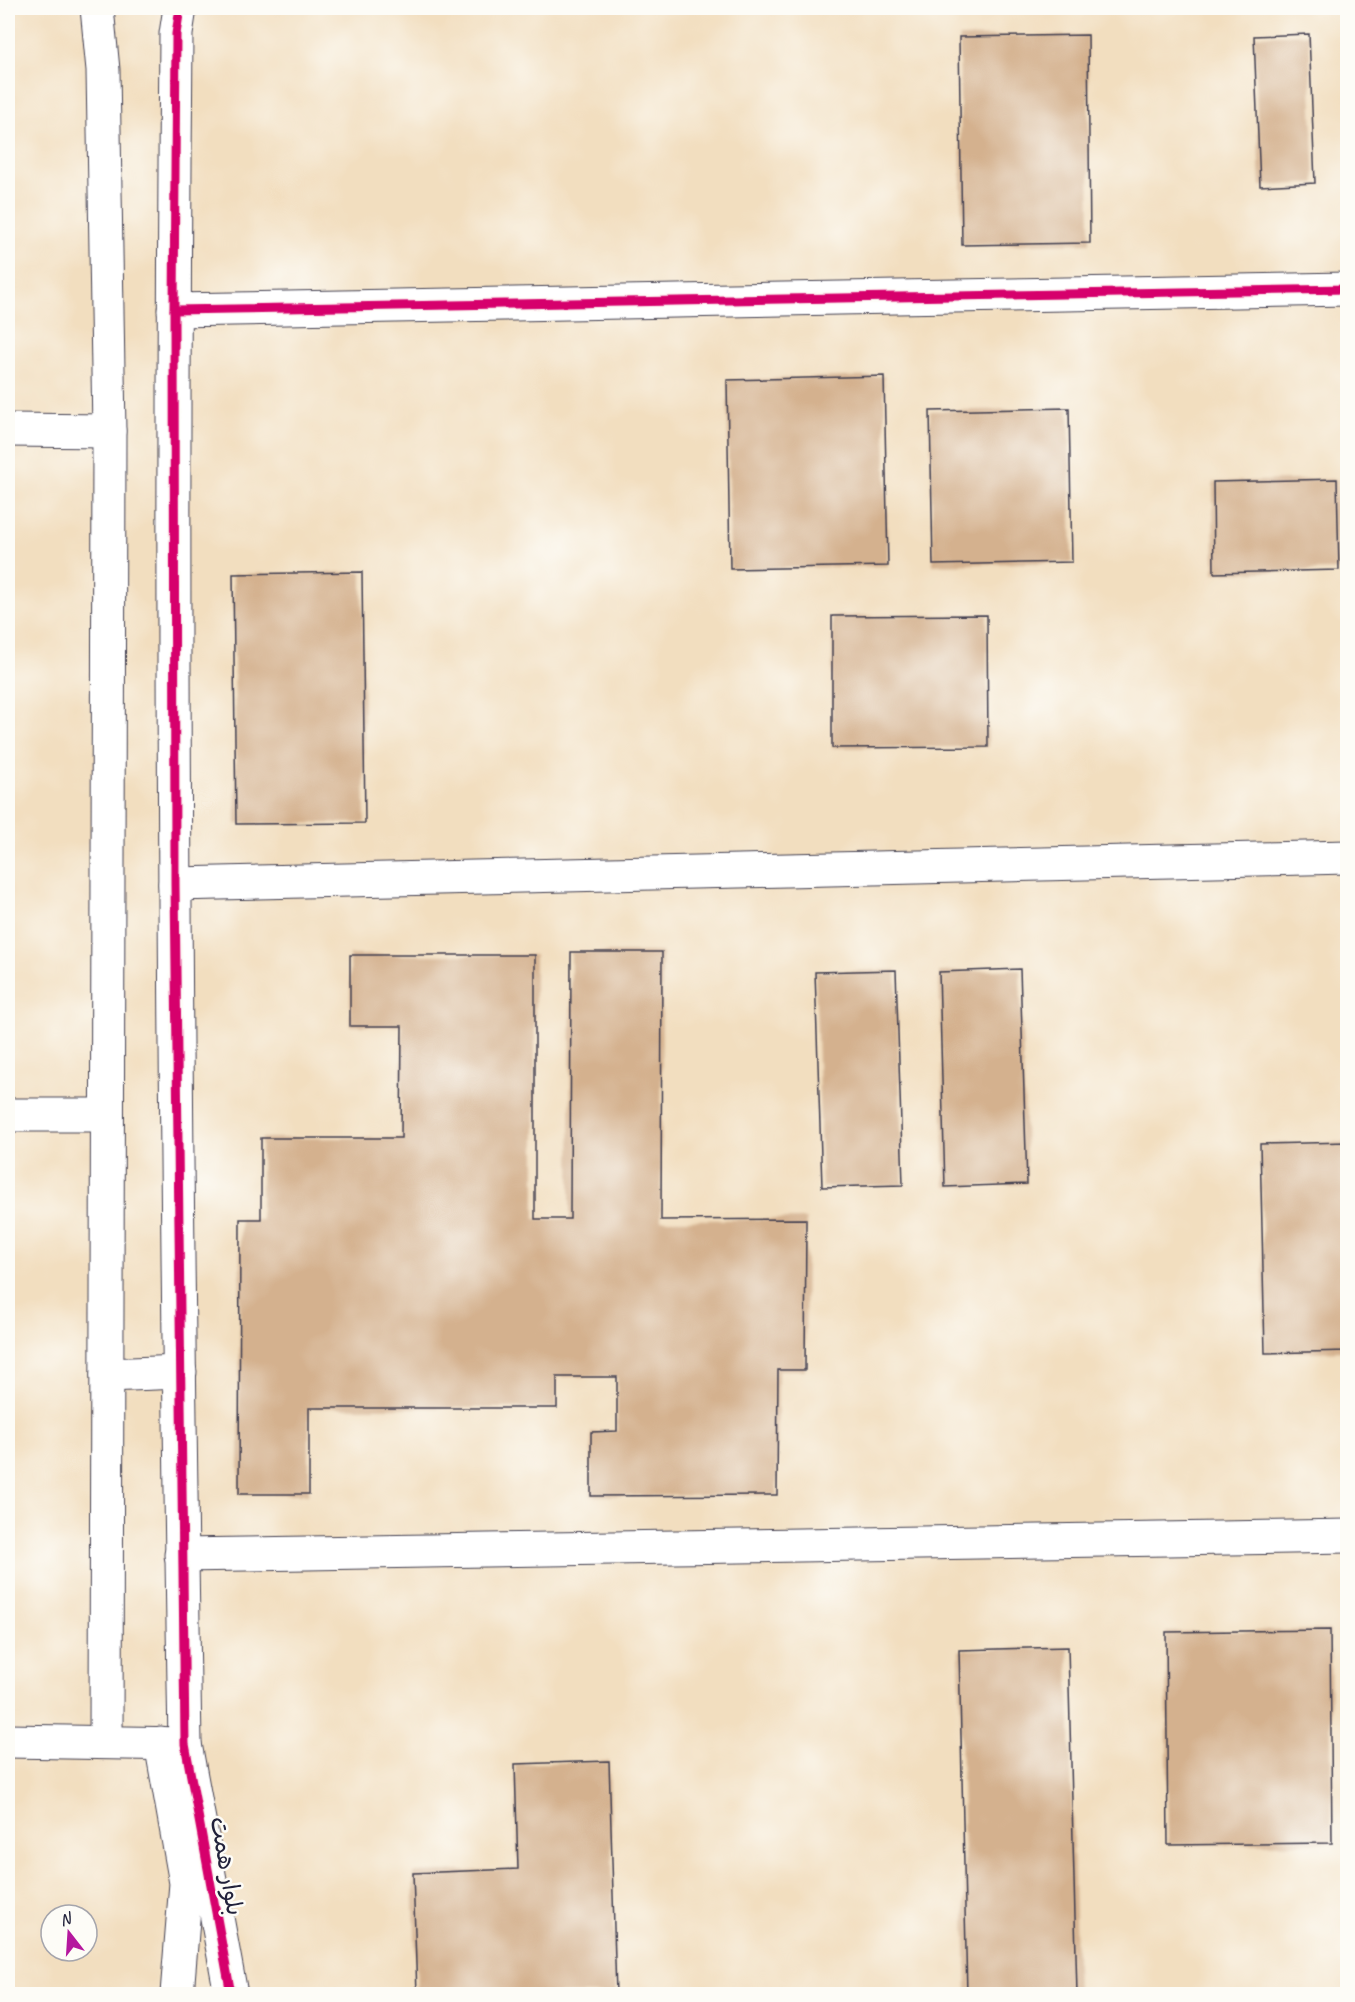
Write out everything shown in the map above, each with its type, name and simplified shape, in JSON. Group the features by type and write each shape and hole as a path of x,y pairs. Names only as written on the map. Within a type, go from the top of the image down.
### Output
{"street":[{"path":"97,8 103,70 109,431 106,1742"},
{"path":"8,1740 173,1744 181,1555 175,884 174,310 176,34 180,8"},
{"path":"174,310 1347,290"},
{"path":"8,430 109,431"},
{"path":"175,884 1347,857"},
{"path":"8,1114 107,1115"},
{"path":"107,1375 180,1372"},
{"path":"181,1555 1347,1536"},
{"name":"بلوار همت","path":"173,1744 186,1883 177,1995"},
{"name":"بلوار همت","path":"173,1744 231,1995"}],"building":[{"path":"1309,34 1315,183 1260,186 1254,36"},
{"path":"1088,35 1090,243 962,245 959,37"},
{"path":"884,376 888,566 730,569 727,380"},
{"path":"1069,408 1072,562 933,565 930,411"},
{"path":"1337,479 1339,570 1214,573 1213,482"},
{"path":"362,572 365,823 236,824 233,574"},
{"path":"987,615 988,747 832,748 832,616"},
{"path":"571,952 662,952 661,1220 806,1219 805,1370 778,1370 777,1495 591,1496 591,1432 617,1431 617,1377 557,1377 557,1408 309,1408 309,1494 239,1494 240,1219 261,1219 261,1138 401,1138 402,1026 350,1026 350,955 535,955 535,1219 570,1219"},
{"path":"1020,969 1027,1184 945,1187 939,972"},
{"path":"896,970 903,1185 822,1187 815,972"},
{"path":"1348,1142 1348,1351 1265,1353 1260,1144"},
{"path":"1330,1630 1332,1843 1168,1845 1166,1632"},
{"path":"1068,1647 1077,1994 967,1994 959,1650"},
{"path":"609,1761 616,1994 417,1994 413,1873 518,1869 515,1764"}],"cycle path":[{"path":"180,8 176,34 174,310 175,884 185,1744 231,1994"},
{"path":"174,310 1348,289"}]}
